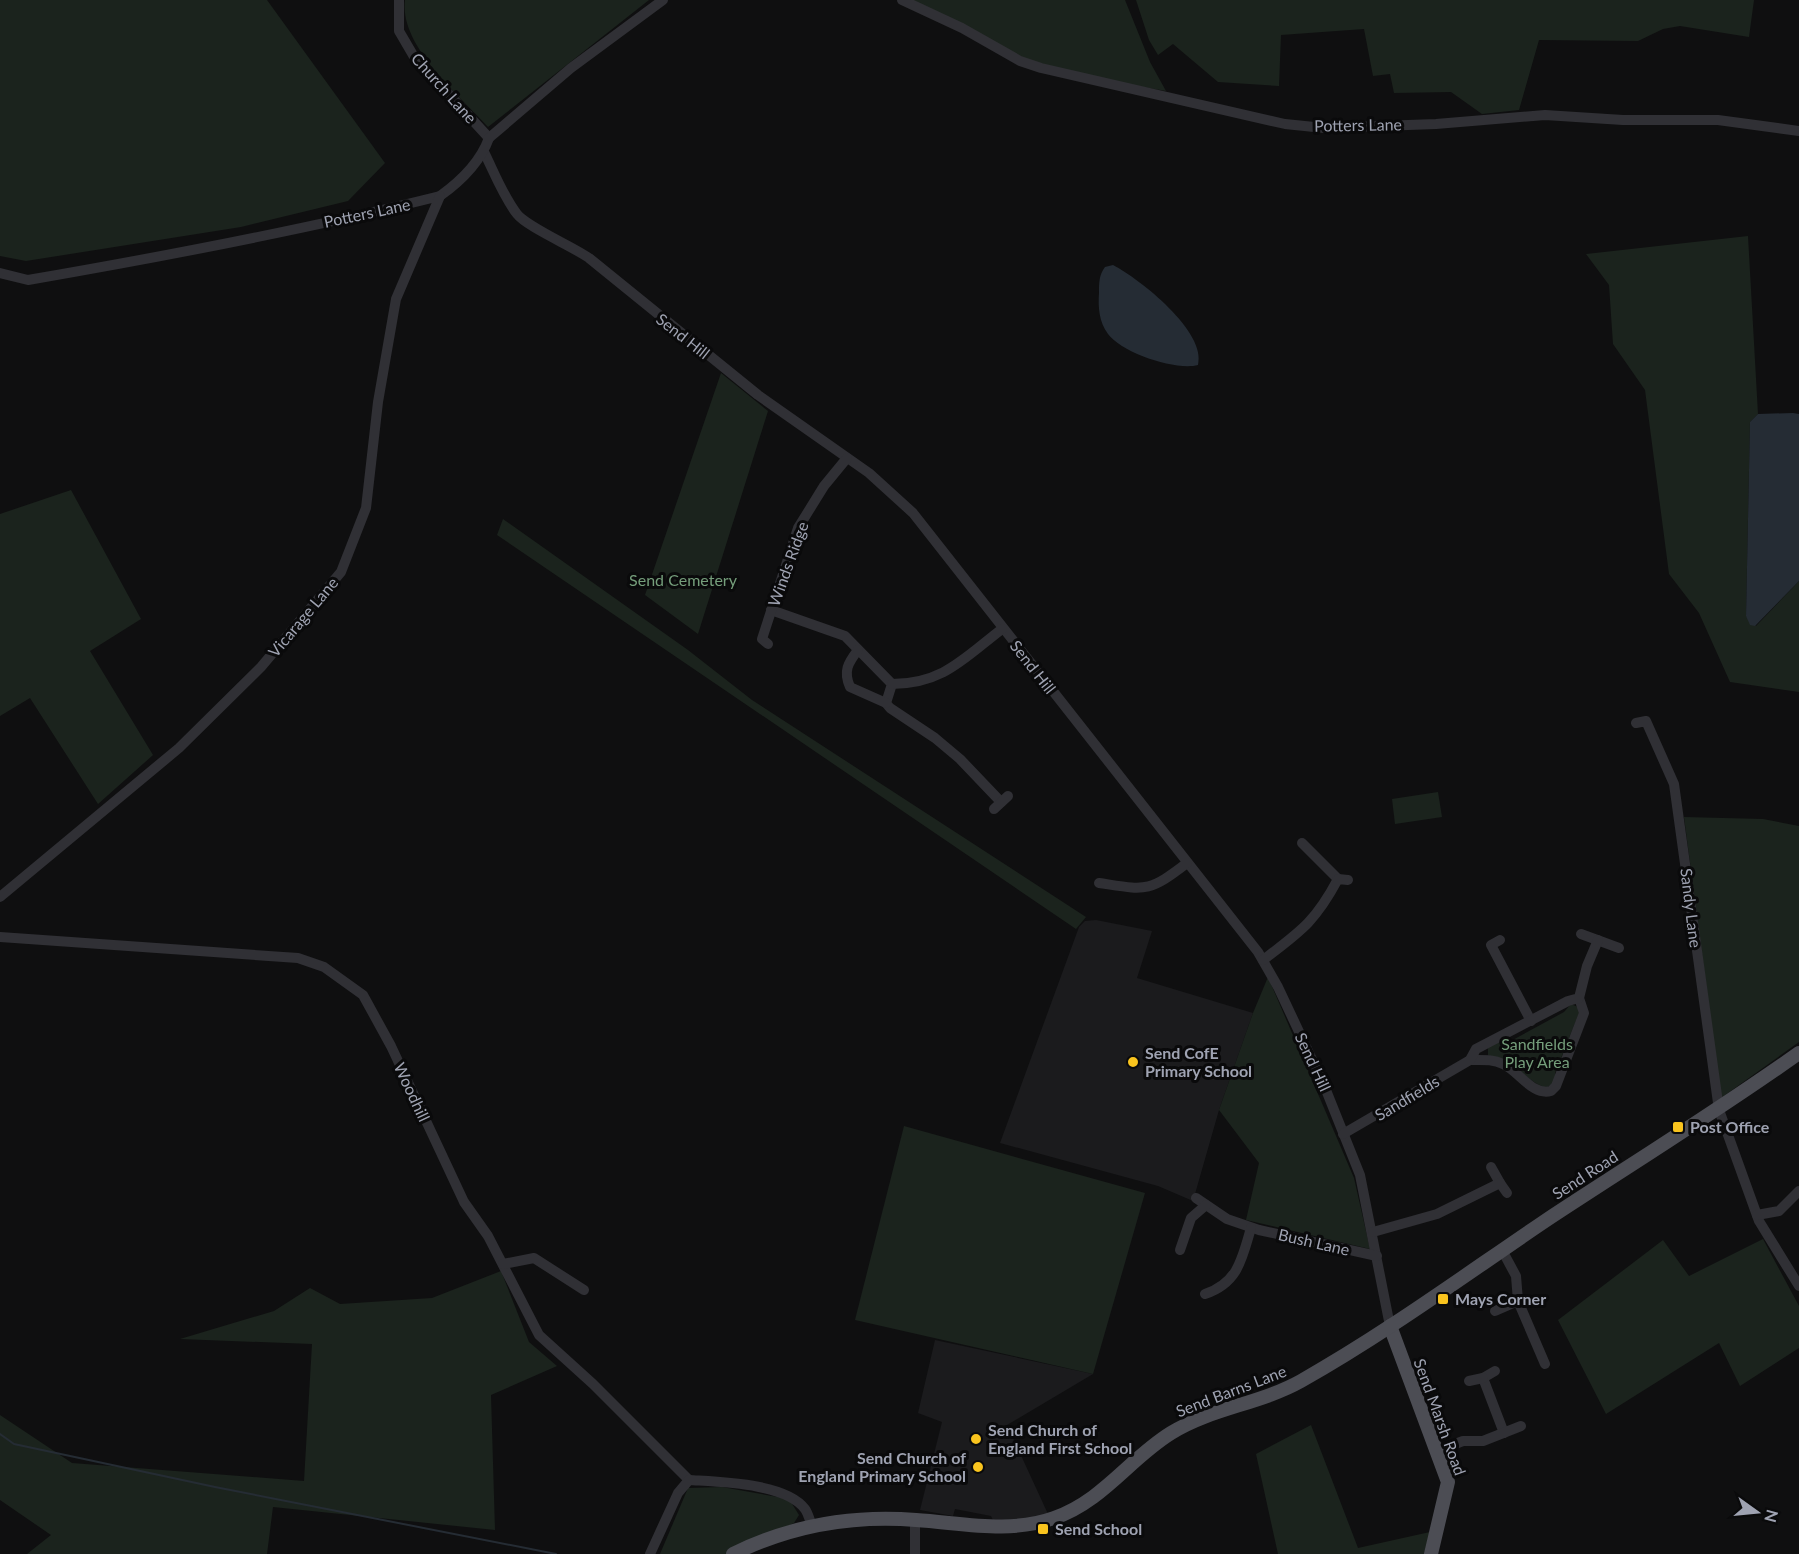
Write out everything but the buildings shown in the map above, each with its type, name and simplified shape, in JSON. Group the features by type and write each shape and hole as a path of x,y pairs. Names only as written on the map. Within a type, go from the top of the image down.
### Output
{"main road":[{"name":"Send Road","path":"1389,1326 1719,1110 1799,1053"},
{"name":"Send Marsh Road","path":"1389,1326 1448,1482 1431,1554"},
{"name":"Send Barns Lane","path":"733,1554 779,1534 812,1526 872,1519 915,1520 1005,1528 1055,1518 1084,1505 1110,1487 1147,1449 1173,1431 1299,1382 1389,1326"}],"street":[{"name":"Church Lane","path":"399,0 399,31 413,55 489,138"},
{"name":"Potters Lane","path":"0,273 28,280 51,276 245,242 293,228 440,196 460,182 484,152 489,138 571,68 663,0"},
{"name":"Potters Lane","path":"902,0 962,28 1020,61 1041,68 1285,124 1324,128 1436,124 1535,115 1623,120 1718,120 1799,131"},
{"name":"Send Hill","path":"484,152 518,215 532,227 564,241 589,258 758,395 869,473 913,513 1187,863 1271,957 1360,1175 1373,1232 1389,1326"},
{"name":"Vicarage Lane","path":"0,897 179,748 261,667 341,572 366,508 378,402 396,299 440,196"},
{"name":"Winds Ridge","path":"768,644 762,639 798,528 824,486 847,458"},
{"path":"771,610 838,631 892,684 918,684 938,677 1002,629"},
{"path":"858,650 848,663 845,675 850,687 886,703 960,759 1001,802"},
{"path":"886,703 892,684"},
{"name":"Sandy Lane","path":"1636,723 1646,721 1674,784 1719,1110"},
{"path":"1271,957 1311,922 1343,879 1302,843"},
{"path":"1099,883 1132,888 1160,884 1187,863"},
{"path":"1581,934 1619,948"},
{"name":"Woodhill","path":"0,937 298,958 324,967 363,995 391,1046 464,1202 503,1264 539,1335 593,1384 689,1480"},
{"path":"1470,1060 1503,1064 1537,1090 1551,1090 1556,1086 1584,1013 1579,998 1586,979 1587,966 1598,940"},
{"path":"1492,945 1531,1021"},
{"name":"Sandfields","path":"1343,1134 1470,1060 1476,1049 1568,1000 1579,998"},
{"path":"1719,1110 1757,1215 1799,1286"},
{"path":"1491,1167 1507,1193"},
{"path":"1373,1232 1437,1214 1500,1183"},
{"path":"1757,1215 1779,1211 1799,1191"},
{"name":"Bush Lane","path":"1196,1198 1227,1219 1251,1228 1377,1256"},
{"path":"1180,1250 1191,1218 1206,1205"},
{"path":"1205,1294 1221,1288 1234,1276 1243,1256 1251,1228"},
{"path":"1502,1250 1516,1276 1518,1301 1545,1364"},
{"path":"503,1264 534,1258 584,1290"},
{"path":"1495,1311 1518,1301"},
{"path":"1469,1381 1483,1378 1495,1371"},
{"path":"1483,1378 1504,1433"},
{"path":"1437,1451 1464,1441 1482,1446 1521,1426"},
{"path":"650,1554 678,1493 689,1480 738,1484 787,1494 805,1508 812,1526"},
{"path":"915,1520 915,1554"}],"shaded area":[{"path":"1113,265 1154,294 1182,323 1192,337 1198,352 1198,365 1177,365 1150,359 1125,348 1108,334 1100,314 1099,282 1105,267"},
{"path":"1758,414 1799,414 1799,581 1755,626 1750,625 1746,616 1750,422"},
{"name":"Send CofE Primary School","path":"1096,920 1152,931 1137,978 1253,1013 1219,1110 1193,1201 1158,1186 1000,1143 1079,927 1085,921"},
{"name":"Send Church of England First School","path":"935,1340 1093,1374 1007,1425 1048,1514 1016,1521 994,1522 991,1516 955,1509 953,1516 920,1510 942,1422 918,1413"}],"green space":[{"path":"0,0 267,0 385,163 348,201 241,227 26,261 0,256"},
{"path":"405,0 649,0 488,127 447,85 421,52 411,35 406,17"},
{"path":"909,0 1125,0 1150,62 1166,91 1085,77 1025,59"},
{"path":"1136,0 1754,0 1749,37 1680,26 1663,29 1638,41 1539,40 1519,110 1482,114 1451,92 1394,93 1390,74 1373,76 1364,29 1281,35 1279,86 1218,82 1173,44 1158,55 1149,40"},
{"path":"1748,236 1758,414 1750,422 1746,616 1756,626 1799,581 1799,692 1730,682 1699,613 1669,574 1645,390 1613,344 1609,285 1586,254"},
{"name":"Send Cemetery","path":"721,373 768,411 698,634 645,595"},
{"path":"71,490 141,619 90,651 153,755 98,804 30,698 0,716 0,514"},
{"path":"503,519 688,650 752,700 1086,917 1076,929 497,535"},
{"path":"1438,792 1442,817 1395,824 1392,799"},
{"path":"1684,817 1763,819 1799,826 1799,1042 1721,1098"},
{"path":"1268,977 1354,1178 1370,1249 1246,1220 1259,1163 1219,1110"},
{"name":"Sandfields Play Area","path":"1571,1004 1578,1007 1579,1013 1555,1073 1555,1082 1546,1088 1506,1061 1488,1055 1488,1048 1500,1041 1509,1042 1564,1012"},
{"path":"904,1126 1145,1193 1093,1374 855,1320"},
{"path":"1763,1239 1799,1306 1799,1348 1740,1386 1719,1343 1606,1414 1558,1320 1663,1240 1689,1276"},
{"path":"501,1271 529,1342 557,1366 491,1395 495,1530 273,1507 267,1554 27,1554 51,1535 0,1500 0,1415 72,1463 304,1481 312,1344 180,1339 274,1311 310,1288 340,1304 432,1298"},
{"path":"1311,1425 1358,1548 1430,1532 1424,1554 1278,1554 1256,1454"},
{"path":"722,1487 789,1499 799,1515 794,1523 729,1554 660,1554 688,1488"}],"waterway":[{"path":"0,1434 14,1444 215,1487 556,1554"}],"place":[{"name":"Send CofE Primary School","path":"1133,1062"},
{"name":"Post Office","path":"1678,1127"},
{"name":"Mays Corner","path":"1443,1299"},
{"name":"Send Church of England First School","path":"976,1439"},
{"name":"Send Church of England Primary School","path":"978,1467"},
{"name":"Send School","path":"1043,1529"}]}
